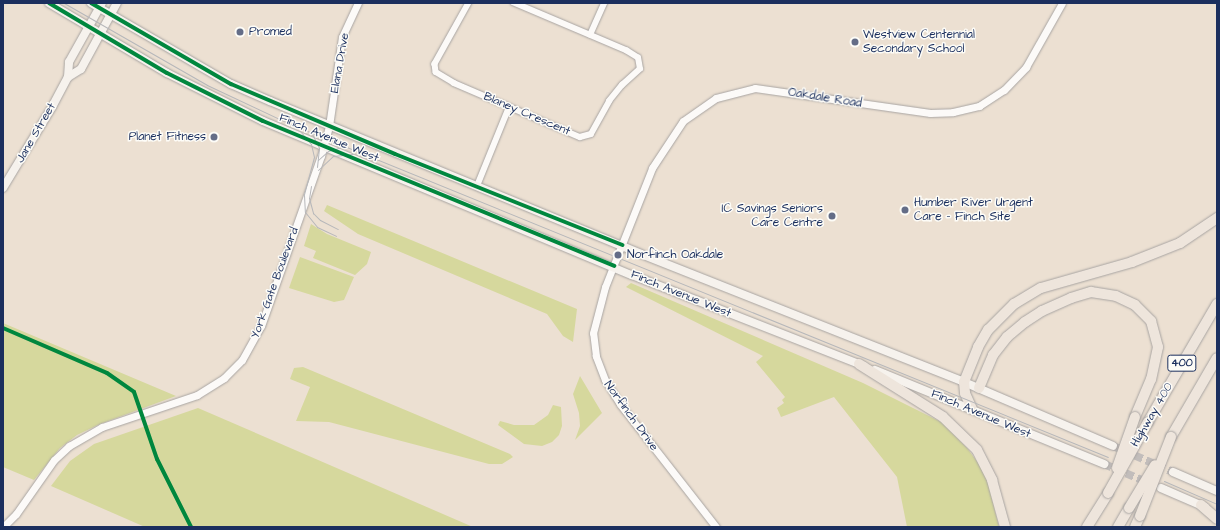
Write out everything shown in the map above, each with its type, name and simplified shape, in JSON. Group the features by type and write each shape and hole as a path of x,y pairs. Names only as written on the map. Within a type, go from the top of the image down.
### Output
{"highway":[{"path":"972,409 965,393 964,382 978,347 988,330 999,318 1028,294 1041,288 1150,255 1180,243 1217,218"},
{"path":"979,388 993,355 1007,338 1025,322 1042,311 1071,298 1091,292 1116,296 1135,305 1151,322 1158,346 1151,379 1135,417 1108,494"},
{"name":"Highway 400","path":"1087,527 1108,494 1217,304"},
{"name":"400","path":"1118,527 1217,358"},
{"path":"859,364 943,417 976,450 992,480 1004,527"},
{"path":"1135,527 1171,437"},
{"path":"1201,505 1217,519"}],"main road":[{"name":"Finch Avenue West","path":"49,3 212,97 324,146 614,266 972,409 1104,464"},
{"name":"Finch Avenue West","path":"91,3 100,5 111,15 231,84 476,186 979,388 1113,446"},
{"name":"Jane Street","path":"68,77 81,69 117,3"},
{"name":"Jane Street","path":"3,188 68,77 69,62 100,5"},
{"path":"1173,472 1217,491"},
{"path":"1161,488 1217,513"}],"street":[{"name":"Elana Drive","path":"324,146 329,126 342,37 358,3"},
{"name":"Blaney Crescent","path":"469,3 434,68 440,76 508,107 580,137 591,134 609,101 622,85 635,74 640,64 634,54 514,3"},
{"path":"590,35 604,3"},
{"name":"Oakdale Road","path":"614,266 652,168 683,121 716,98 755,88 930,113 953,112 979,106 1004,90 1026,66 1062,3"},
{"path":"476,186 508,107"},
{"name":"York Gate Boulevard","path":"3,527 16,514 54,460 69,446 102,427 197,395 224,378 242,360 261,326 324,146"},
{"name":"Norfinch Drive","path":"614,266 600,302 593,332 596,356 605,380 625,411 716,527"}],"green space":[{"path":"327,205 577,309 573,342 563,336 547,314 358,234 324,211"},
{"path":"311,224 327,234 371,252 367,264 355,275 313,258 316,251 304,246"},
{"path":"300,257 354,277 344,300 334,302 289,288"},
{"path":"631,283 863,383 941,422 967,448 979,464 988,483 999,527 907,527 897,477 834,397 781,417 777,408 784,403 782,400 785,397 756,362 763,356 626,287"},
{"path":"3,323 176,396 100,424 77,435 60,448 34,480 3,467"},
{"path":"303,367 510,454 513,457 502,464 489,464 329,422 296,421 310,387 290,379 294,368"},
{"path":"580,376 602,413 575,440 580,426 579,413 573,394"},
{"path":"553,405 561,407 562,426 559,435 552,442 542,446 524,444 498,425 500,421 514,425 534,425 548,415"},
{"path":"198,408 473,527 145,527 51,486 70,461 94,444"}],"tunnel":[{"path":"1113,446 1173,472"},
{"path":"1104,464 1149,483"}],"tram line":[{"path":"64,3 207,85 290,124 1108,457"},
{"path":"300,131 311,144 314,157 304,195 305,212 317,227 336,236"},
{"path":"312,134 319,148 317,167"},
{"path":"318,160 328,151 342,147"},
{"path":"318,170 333,156 353,154"},
{"path":"311,186 309,198 313,213 320,220 338,229"},
{"path":"1164,481 1217,504"}],"cycle path":[{"path":"49,3 167,73 263,121 614,266"},
{"path":"91,3 231,84 395,154 623,245"},
{"path":"3,328 107,373 134,392 157,459 191,527"}],"place":[{"name":"Promed","path":"240,32"},
{"name":"Westview Centennial Secondary School","path":"855,42"},
{"name":"Planet Fitness","path":"214,137"},
{"name":"Humber River Urgent Care - Finch Site","path":"905,210"},
{"name":"IC Savings Seniors Care Centre","path":"832,216"},
{"name":"Norfinch Oakdale","path":"618,255"}]}
